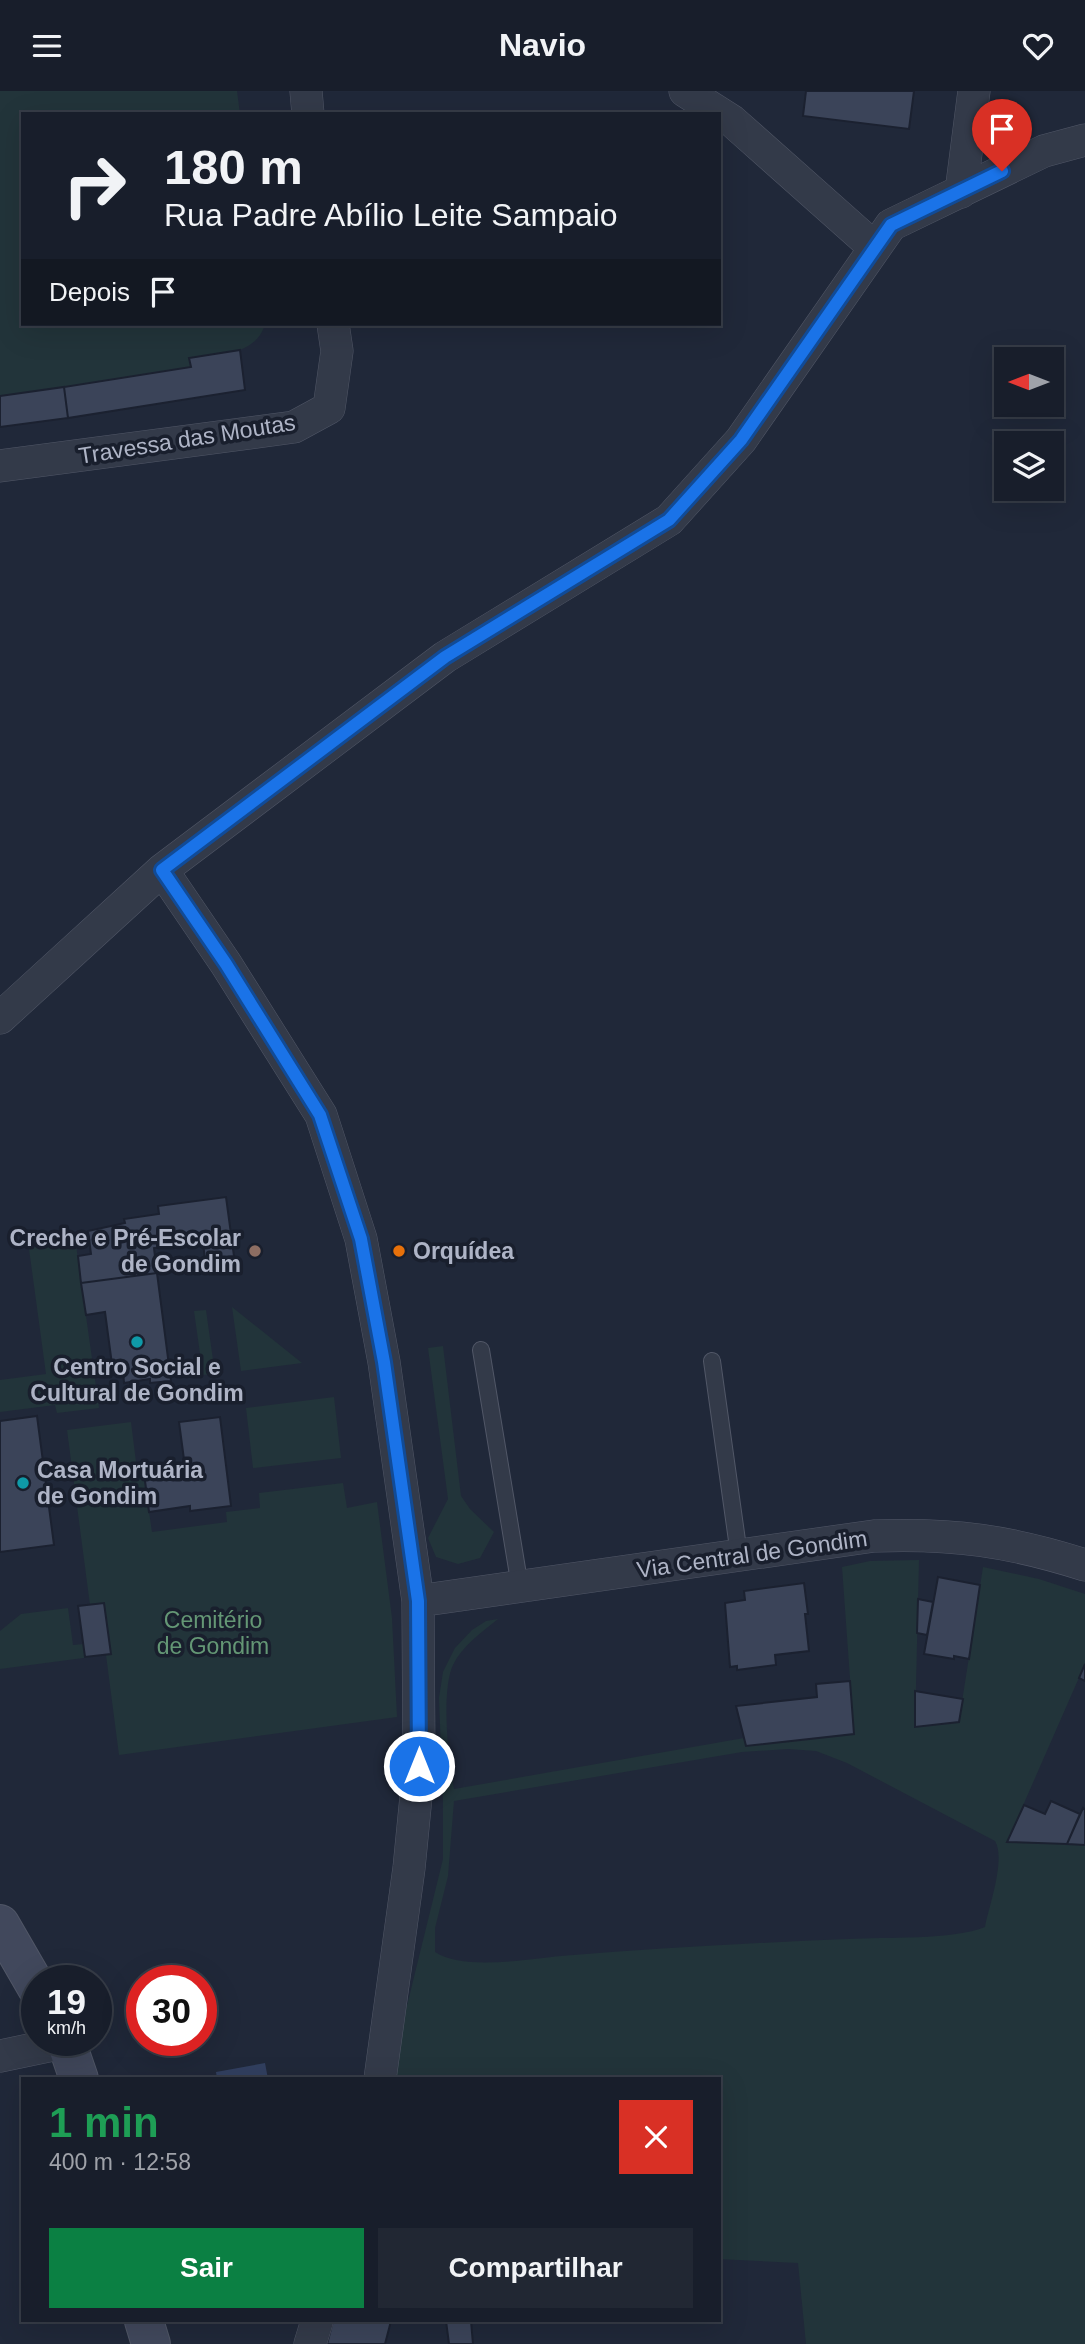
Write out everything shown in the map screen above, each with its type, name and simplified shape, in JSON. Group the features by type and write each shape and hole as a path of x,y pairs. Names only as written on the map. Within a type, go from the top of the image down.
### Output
{"street":[{"path":"306,91 308,112"},
{"path":"685,91 718,112"},
{"path":"961,192 974,91"},
{"path":"721,114 875,249"},
{"path":"0,1018 162,870 445,657 669,520 741,440 891,225 1044,151 1085,140"},
{"name":"Travessa das Moutas","path":"0,465 294,427 329,408 337,351 333,326"},
{"path":"162,870 226,964 320,1115 361,1239 384,1362 418,1601 419,1766 409,1868 380,2077"},
{"name":"Via Central de Gondim","path":"418,1601 874,1536 922,1535 981,1539 1085,1565"},
{"path":"0,1924 24,1965"},
{"path":"0,2056 21,2051"},
{"path":"72,2056 78,2077"},
{"path":"144,2322 151,2344"},
{"path":"310,2344 317,2322"}],"lane":[{"path":"481,1350 520,1587"},
{"path":"712,1361 738,1555"}],"green space":[{"path":"0,91 237,91 240,112 21,112 21,326 264,326 256,340 240,350 245,390 0,427"},
{"path":"74,1231 99,1408 57,1413 55,1405 0,1412 0,1380 46,1374 29,1249"},
{"path":"232,1307 302,1363 241,1371"},
{"path":"206,1310 215,1374 203,1375 194,1311"},
{"path":"443,1346 461,1496 470,1509 494,1532 480,1558 458,1564 436,1557 428,1538 448,1499 428,1348"},
{"path":"334,1397 341,1458 253,1468 246,1408"},
{"name":"Cemitério de Gondim","path":"131,1422 138,1478 144,1478 152,1532 227,1522 226,1512 260,1508 259,1493 343,1483 347,1508 377,1502 392,1618 397,1717 119,1755 106,1655 0,1669 0,1631 21,1614 68,1608 73,1645 84,1644 90,1605 67,1430"},
{"path":"919,1560 915,1727 959,1721 983,1567 1039,1579 1085,1594 1085,1664 1007,1842 1085,1845 1085,2344 806,2344 798,2263 721,2259 721,2077 389,2077 443,1859 439,1698 443,1672 455,1648 472,1630 486,1621 498,1619 462,1652 449,1676 446,1708 454,1789 744,1738 746,1746 854,1734 842,1567 870,1561","holes":["788,1749 816,1751 847,1763 995,1841 998,1849 998,1871 985,1927 938,1936 704,1946 496,1962 462,1961 435,1952 435,1928 448,1876 454,1801 742,1752"]}],"water":[{"path":"265,2063 268,2077 217,2077 216,2072"}],"building":[{"path":"806,91 914,91 909,129 803,116"},
{"path":"240,350 245,390 68,418 64,387 191,367 189,358"},
{"path":"64,387 68,418 0,427 0,396"},
{"path":"226,1197 234,1256 205,1260 203,1242 154,1248 157,1273 81,1283 78,1256 91,1254 88,1231 125,1223 124,1219 159,1214 158,1206"},
{"name":"Centro Social e Cultural de Gondim","path":"157,1273 171,1381 150,1383 150,1379 124,1383 123,1370 113,1372 105,1312 86,1315 81,1283"},
{"name":"Casa Mortuária de Gondim","path":"37,1416 54,1545 0,1552 0,1421"},
{"path":"220,1417 231,1506 190,1511 190,1506 149,1512 144,1473 185,1467 179,1422"},
{"path":"938,1577 980,1585 969,1659 924,1654"},
{"path":"804,1583 809,1651 775,1655 776,1665 737,1670 737,1666 730,1667 725,1603 745,1600 744,1591"},
{"path":"918,1599 933,1602 927,1635 917,1633"},
{"path":"104,1603 111,1654 85,1657 78,1606"},
{"path":"1085,1664 1085,1681 1079,1678"},
{"path":"850,1681 854,1734 746,1746 736,1706 817,1697 816,1684"},
{"path":"915,1691 963,1699 959,1722 915,1727"},
{"path":"1051,1801 1080,1814 1067,1844 1007,1842 1024,1805 1045,1814"},
{"path":"1083,1808 1085,1845 1067,1844"},
{"path":"333,2322 391,2322 385,2344 327,2344"},
{"path":"446,2322 471,2322 473,2344 449,2344"}],"place":[{"name":"Creche e Pré-Escolar de Gondim","path":"255,1251"},
{"name":"Orquídea","path":"399,1251"},
{"name":"Centro Social e Cultural de Gondim","path":"137,1342"},
{"name":"Casa Mortuária de Gondim","path":"23,1483"}],"route":[{"path":"419,1766 418,1601 384,1362 361,1239 320,1115 226,964 162,870 445,657 669,520 741,440 891,225 1002,171"}]}
